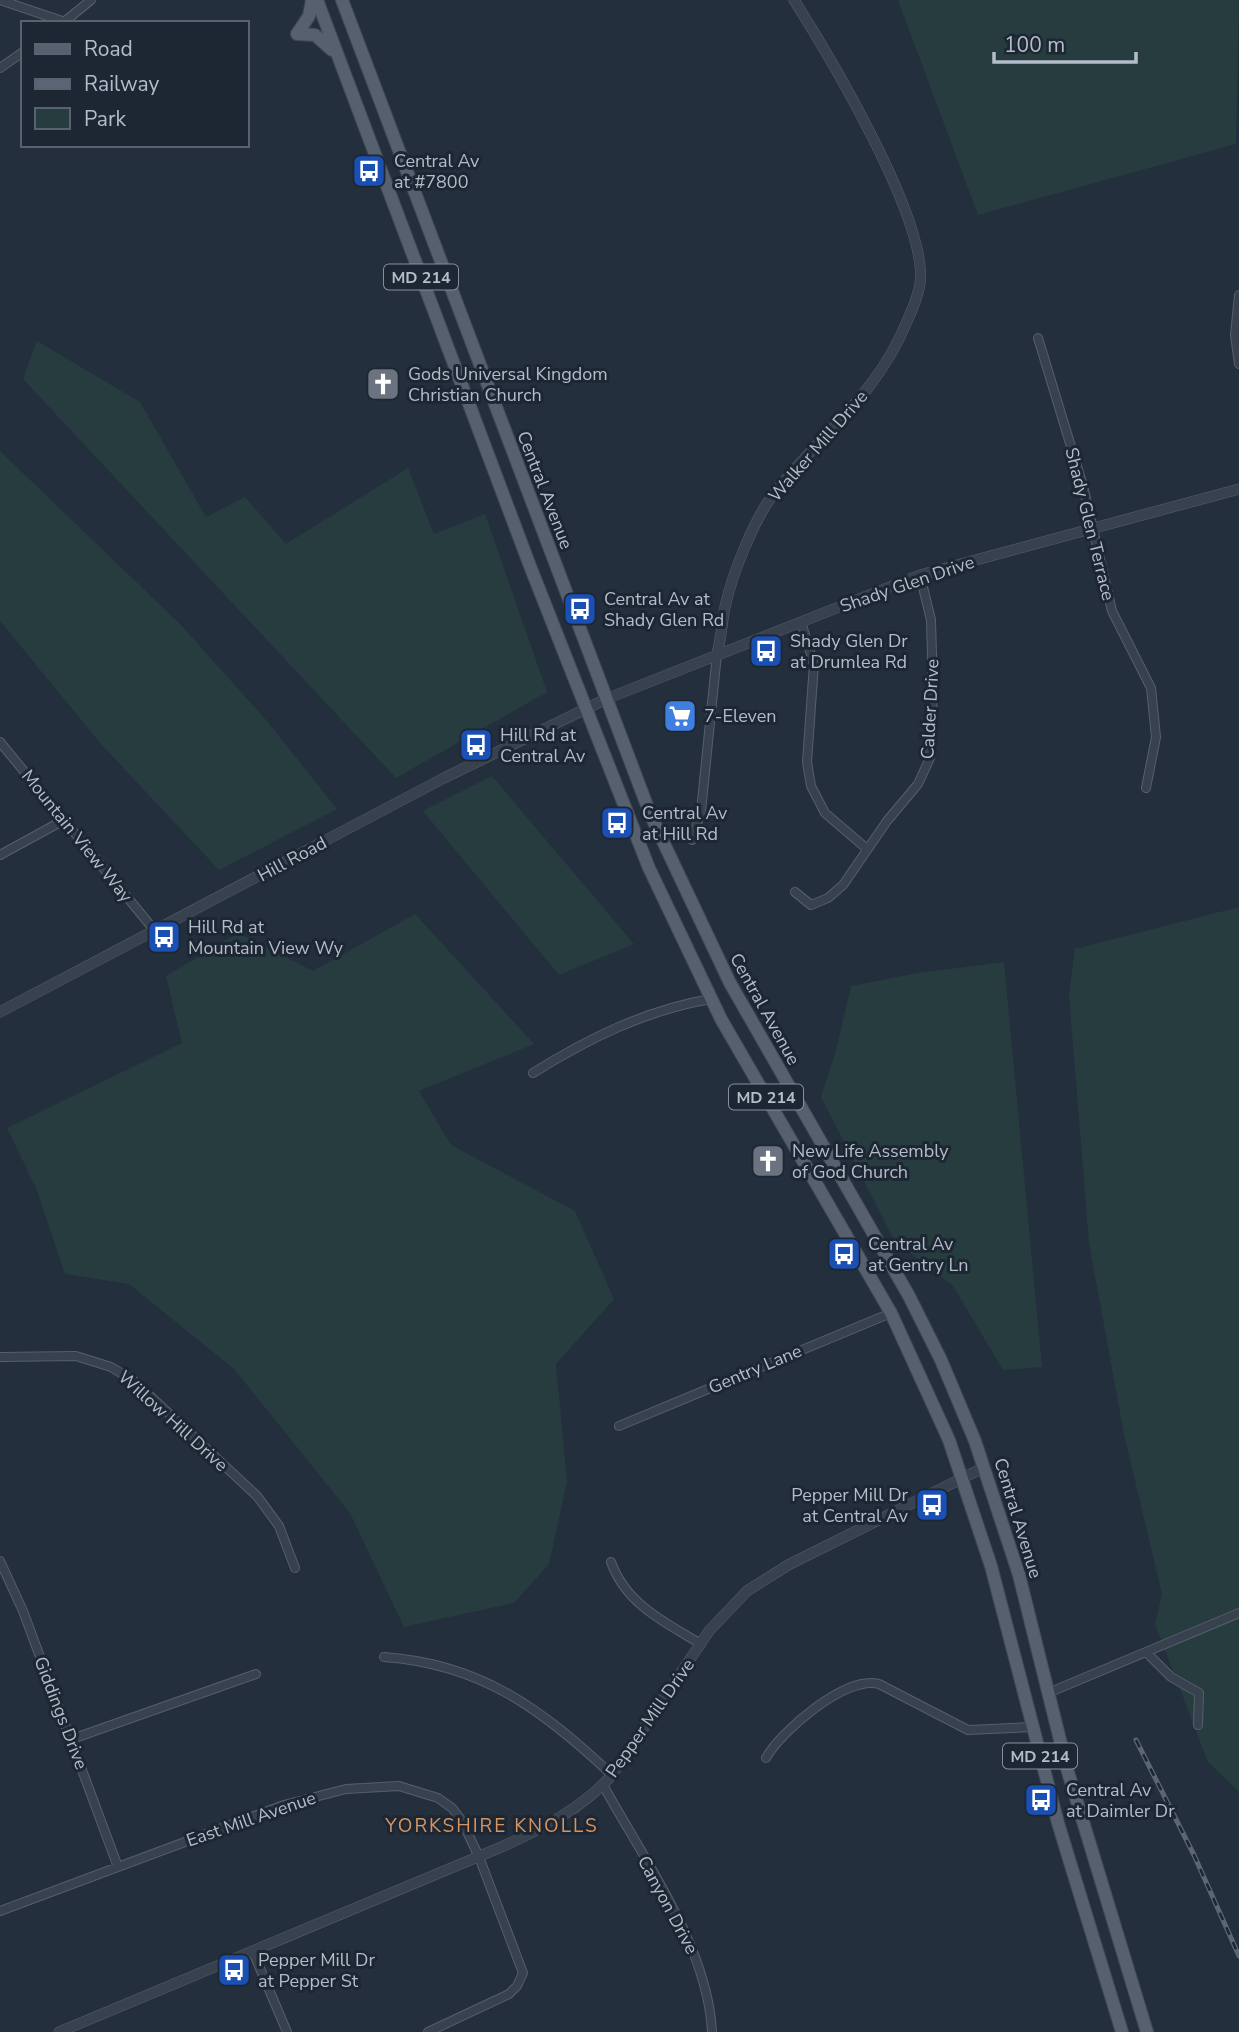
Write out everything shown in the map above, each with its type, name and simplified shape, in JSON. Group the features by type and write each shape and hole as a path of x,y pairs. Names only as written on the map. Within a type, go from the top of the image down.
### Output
{"main road":[{"name":"MD 214","path":"314,0 649,868 711,999 891,1313 923,1380 963,1478 995,1579 1032,1727 1083,1907 1122,2032"},
{"path":"314,0 308,18 296,34 315,35 338,57"},
{"name":"Central Avenue","path":"342,0 640,791 730,983 909,1296 954,1388 985,1467 1019,1575 1092,1854 1147,2032"}],"street":[{"path":"0,0 62,21"},
{"path":"66,21 92,0"},
{"name":"Walker Mill Drive","path":"692,840 701,811 717,654 731,586 769,502 853,410 899,343 920,283 911,232 893,180 854,104 794,0"},
{"path":"0,68 21,53"},
{"path":"1239,295 1235,335 1239,364"},
{"name":"Shady Glen Terrace","path":"1038,338 1083,486 1112,611 1146,675 1154,705 1155,750 1146,788"},
{"name":"Shady Glen Drive","path":"585,708 920,575 1239,489"},
{"name":"Calder Drive","path":"795,892 811,905 828,898 843,885 867,849 918,784 930,758 932,639 929,607 920,575"},
{"path":"801,622 814,664 807,762 811,786 825,813 867,849"},
{"name":"Hill Road","path":"0,1012 443,778 585,708"},
{"name":"Mountain View Way","path":"0,742 155,931"},
{"path":"0,855 64,820"},
{"path":"533,1073 632,1021 683,1003 711,999"},
{"name":"Gentry Lane","path":"619,1426 891,1313"},
{"name":"Willow Hill Drive","path":"0,1357 76,1356 111,1367 134,1381 257,1496 279,1527 295,1568"},
{"name":"Pepper Mill Drive","path":"59,2032 479,1857 537,1830 603,1785 728,1609 763,1579 985,1467"},
{"name":"Giddings Drive","path":"0,1561 72,1739 118,1867"},
{"path":"611,1562 619,1582 632,1599 701,1644"},
{"path":"1048,1693 1239,1613"},
{"path":"1147,1653 1171,1677 1199,1693 1198,1725"},
{"path":"384,1657 414,1659 460,1672 524,1701 573,1738 612,1774"},
{"path":"72,1739 256,1674"},
{"path":"766,1758 783,1735 841,1690 868,1682 878,1684 968,1730 1032,1727"},
{"name":"East Mill Avenue","path":"0,1911 284,1805 346,1789 377,1785 410,1787 445,1803 462,1822 519,1956 522,1978 509,1994 428,2032"},
{"name":"Canyon Drive","path":"603,1785 697,1961 709,2000 712,2032"},
{"path":"253,1952 287,2032"}],"green space":[{"path":"898,0 1239,0 1236,144 978,215"},
{"path":"37,341 140,402 206,517 245,497 286,544 408,468 434,534 485,514 547,692 396,778 23,379"},
{"path":"0,451 181,625 267,721 337,809 219,870 101,744 0,621"},
{"path":"492,776 634,944 559,975 423,811"},
{"path":"1239,907 1239,1792 1208,1762 1155,1624 1162,1594 1124,1434 1089,1243 1069,995 1075,949"},
{"path":"415,914 534,1044 419,1091 451,1145 575,1211 614,1299 556,1364 567,1482 549,1564 514,1603 404,1627 350,1513 234,1369 129,1284 65,1274 36,1188 7,1128 182,1043 166,976 238,933 313,971"},
{"path":"1004,962 1042,1367 1003,1370 953,1286 894,1240 821,1097 836,1050 851,986 918,973"}],"railway":[{"path":"1136,1740 1194,1855 1239,1956"}],"place":[{"name":"Central Av at #7800","path":"369,171"},
{"name":"Gods Universal Kingdom Christian Church","path":"383,384"},
{"name":"Central Av at Shady Glen Rd","path":"580,609"},
{"name":"Shady Glen Dr at Drumlea Rd","path":"766,651"},
{"name":"7-Eleven","path":"680,716"},
{"name":"Hill Rd at Central Av","path":"476,745"},
{"name":"Central Av at Hill Rd","path":"617,823"},
{"name":"Hill Rd at Mountain View Wy","path":"164,937"},
{"name":"New Life Assembly of God Church","path":"768,1161"},
{"name":"Central Av at Gentry Ln","path":"844,1254"},
{"name":"Pepper Mill Dr at Central Av","path":"932,1505"},
{"name":"Central Av at Daimler Dr","path":"1041,1800"},
{"name":"Pepper Mill Dr at Pepper St","path":"234,1970"}],"district":[{"name":"YORKSHIRE KNOLLS","path":"492,1825"}]}
